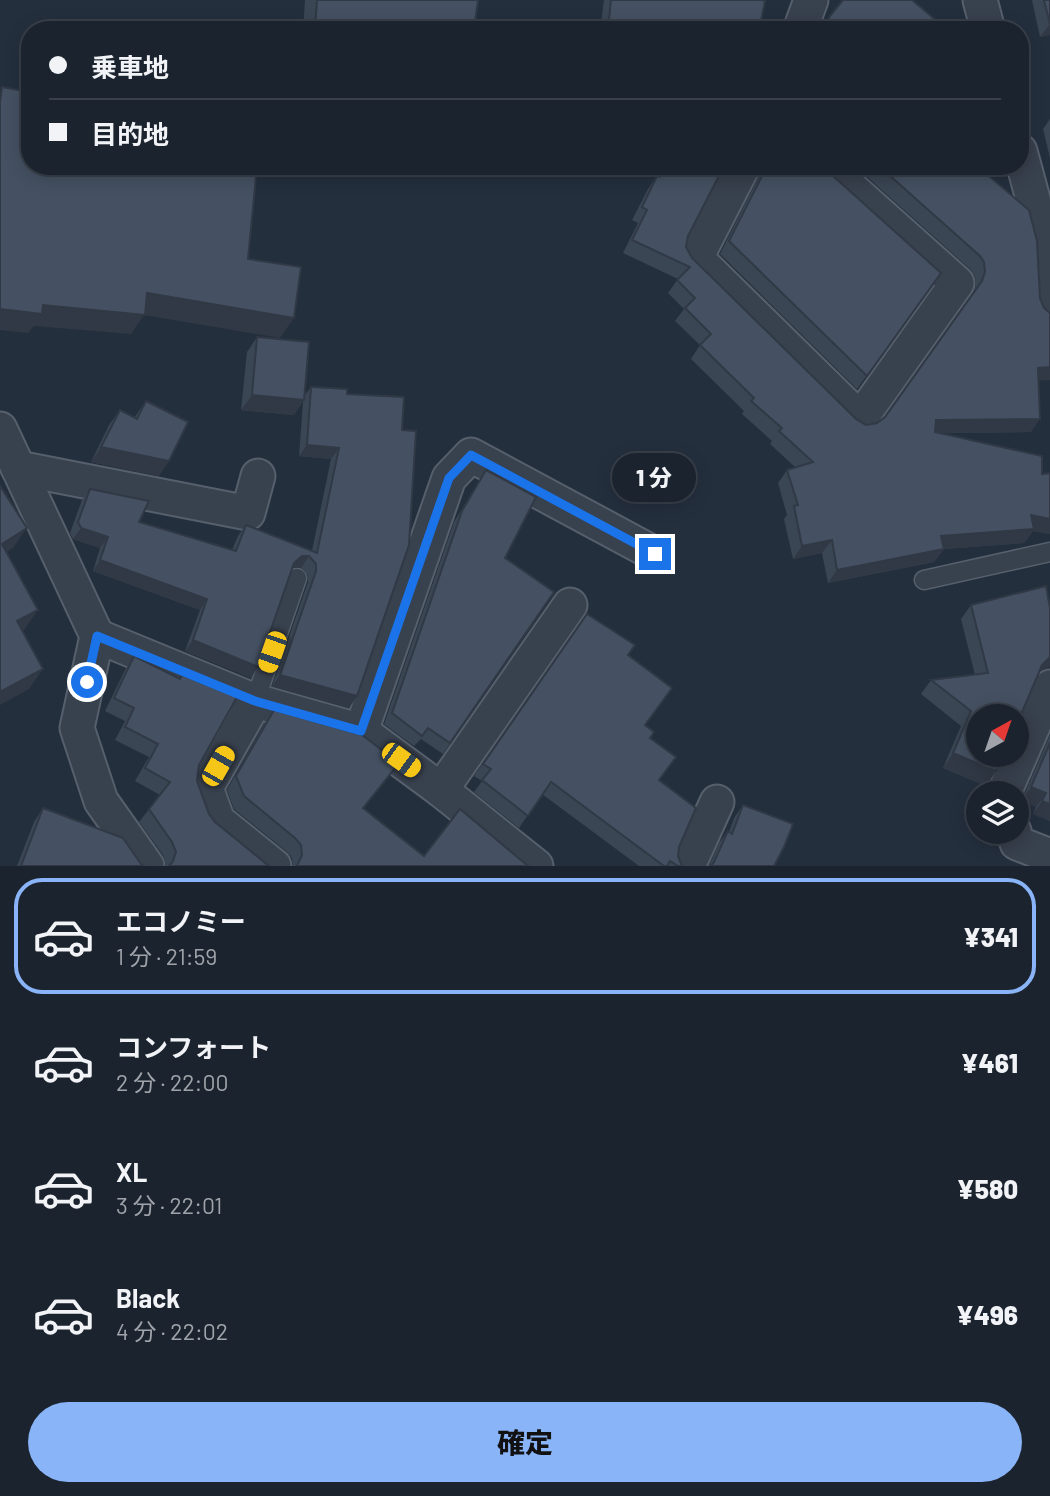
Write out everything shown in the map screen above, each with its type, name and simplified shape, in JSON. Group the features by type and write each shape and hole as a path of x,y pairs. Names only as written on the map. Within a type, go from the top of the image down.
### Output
{"street":[{"path":"803,21 811,0"},
{"path":"980,0 986,21"},
{"path":"738,175 696,258 860,419 957,283 836,175"},
{"path":"1026,175 1047,251 1050,310"},
{"path":"0,429 97,636 76,728 101,801 147,866"},
{"path":"361,731 449,478 471,455 655,554"},
{"path":"18,468 248,513 258,476"},
{"path":"441,790 570,606"},
{"path":"97,636 255,701 361,731 441,790 536,866"},
{"path":"1009,781 1050,687"},
{"path":"255,701 206,788 218,821 274,866"},
{"path":"688,866 717,802"},
{"path":"1020,844 1050,856"}],"lane":[{"path":"924,580 1050,552"},
{"path":"255,701 296,578"}],"building":[{"path":"317,0 478,0 475,21 316,21"},
{"path":"611,0 765,1 761,21 609,21"},
{"path":"843,0 912,0 937,21 828,21"},
{"path":"1044,0 1050,0 1050,24"},
{"path":"2,87 21,90 21,175 256,175 248,259 301,267 294,318 147,293 145,315 43,305 42,314 0,309"},
{"path":"719,175 688,236 686,247 692,258 856,419 866,425 877,423 885,417 982,281 985,272 980,256 889,175 988,175 1029,210 1037,241 1040,298 1044,308 1050,313 1050,367 1038,368 1040,419 936,420 935,432 1042,456 1042,474 1050,473 1050,519 1031,515 1034,529 941,536 944,549 837,570 832,540 802,546 794,506 798,505 787,470 813,462 779,431 782,428 751,401 754,398 700,345 711,334 685,308 695,298 677,280 690,267 632,240 647,210 642,207 657,176"},
{"path":"762,175 832,175 941,273 867,376 729,241"},
{"path":"257,337 309,342 304,400 252,395"},
{"path":"311,387 347,389 347,394 404,397 402,430 416,431 409,545 357,696 280,675 316,571 316,564 309,556 302,556 294,563 258,667 193,640 207,599 100,560 108,537 81,528 78,522 90,489 149,501 139,522 236,551 246,525 317,553 339,448 307,445"},
{"path":"146,401 188,422 169,461 101,447 120,410 137,419"},
{"path":"486,470 536,497 505,558 554,592 450,743 428,728 422,736 392,713 462,511"},
{"path":"0,486 27,528 2,544 38,610 17,621 43,669 0,692"},
{"path":"1046,586 1050,608 1050,657 1042,665 1025,704 966,704 966,707 931,680 988,673 971,605"},
{"path":"587,614 635,645 628,655 672,688 645,725 654,732 650,738 676,757 659,780 696,808 679,847 678,856 682,866 670,861 664,866 551,782 528,816 482,780 491,769 483,764"},
{"path":"134,656 180,679 182,675 237,697 199,765 197,781 209,814 215,822 269,866 169,866 176,852 149,809 170,782 145,768 158,744 125,727 134,708 114,698"},
{"path":"274,710 362,735 399,763 363,808 424,856 460,809 528,866 297,866 302,855 301,845 244,796 236,776"},
{"path":"966,723 966,758 953,753"},
{"path":"1050,743 1050,804 1042,801 1046,793 1031,787"},
{"path":"743,805 793,824 784,847 774,866 711,866 728,831 732,834"},
{"path":"43,808 123,838 144,866 21,866"}],"route":[{"path":"87,682 97,636 255,701 361,731 449,478 471,455 655,554"}]}
